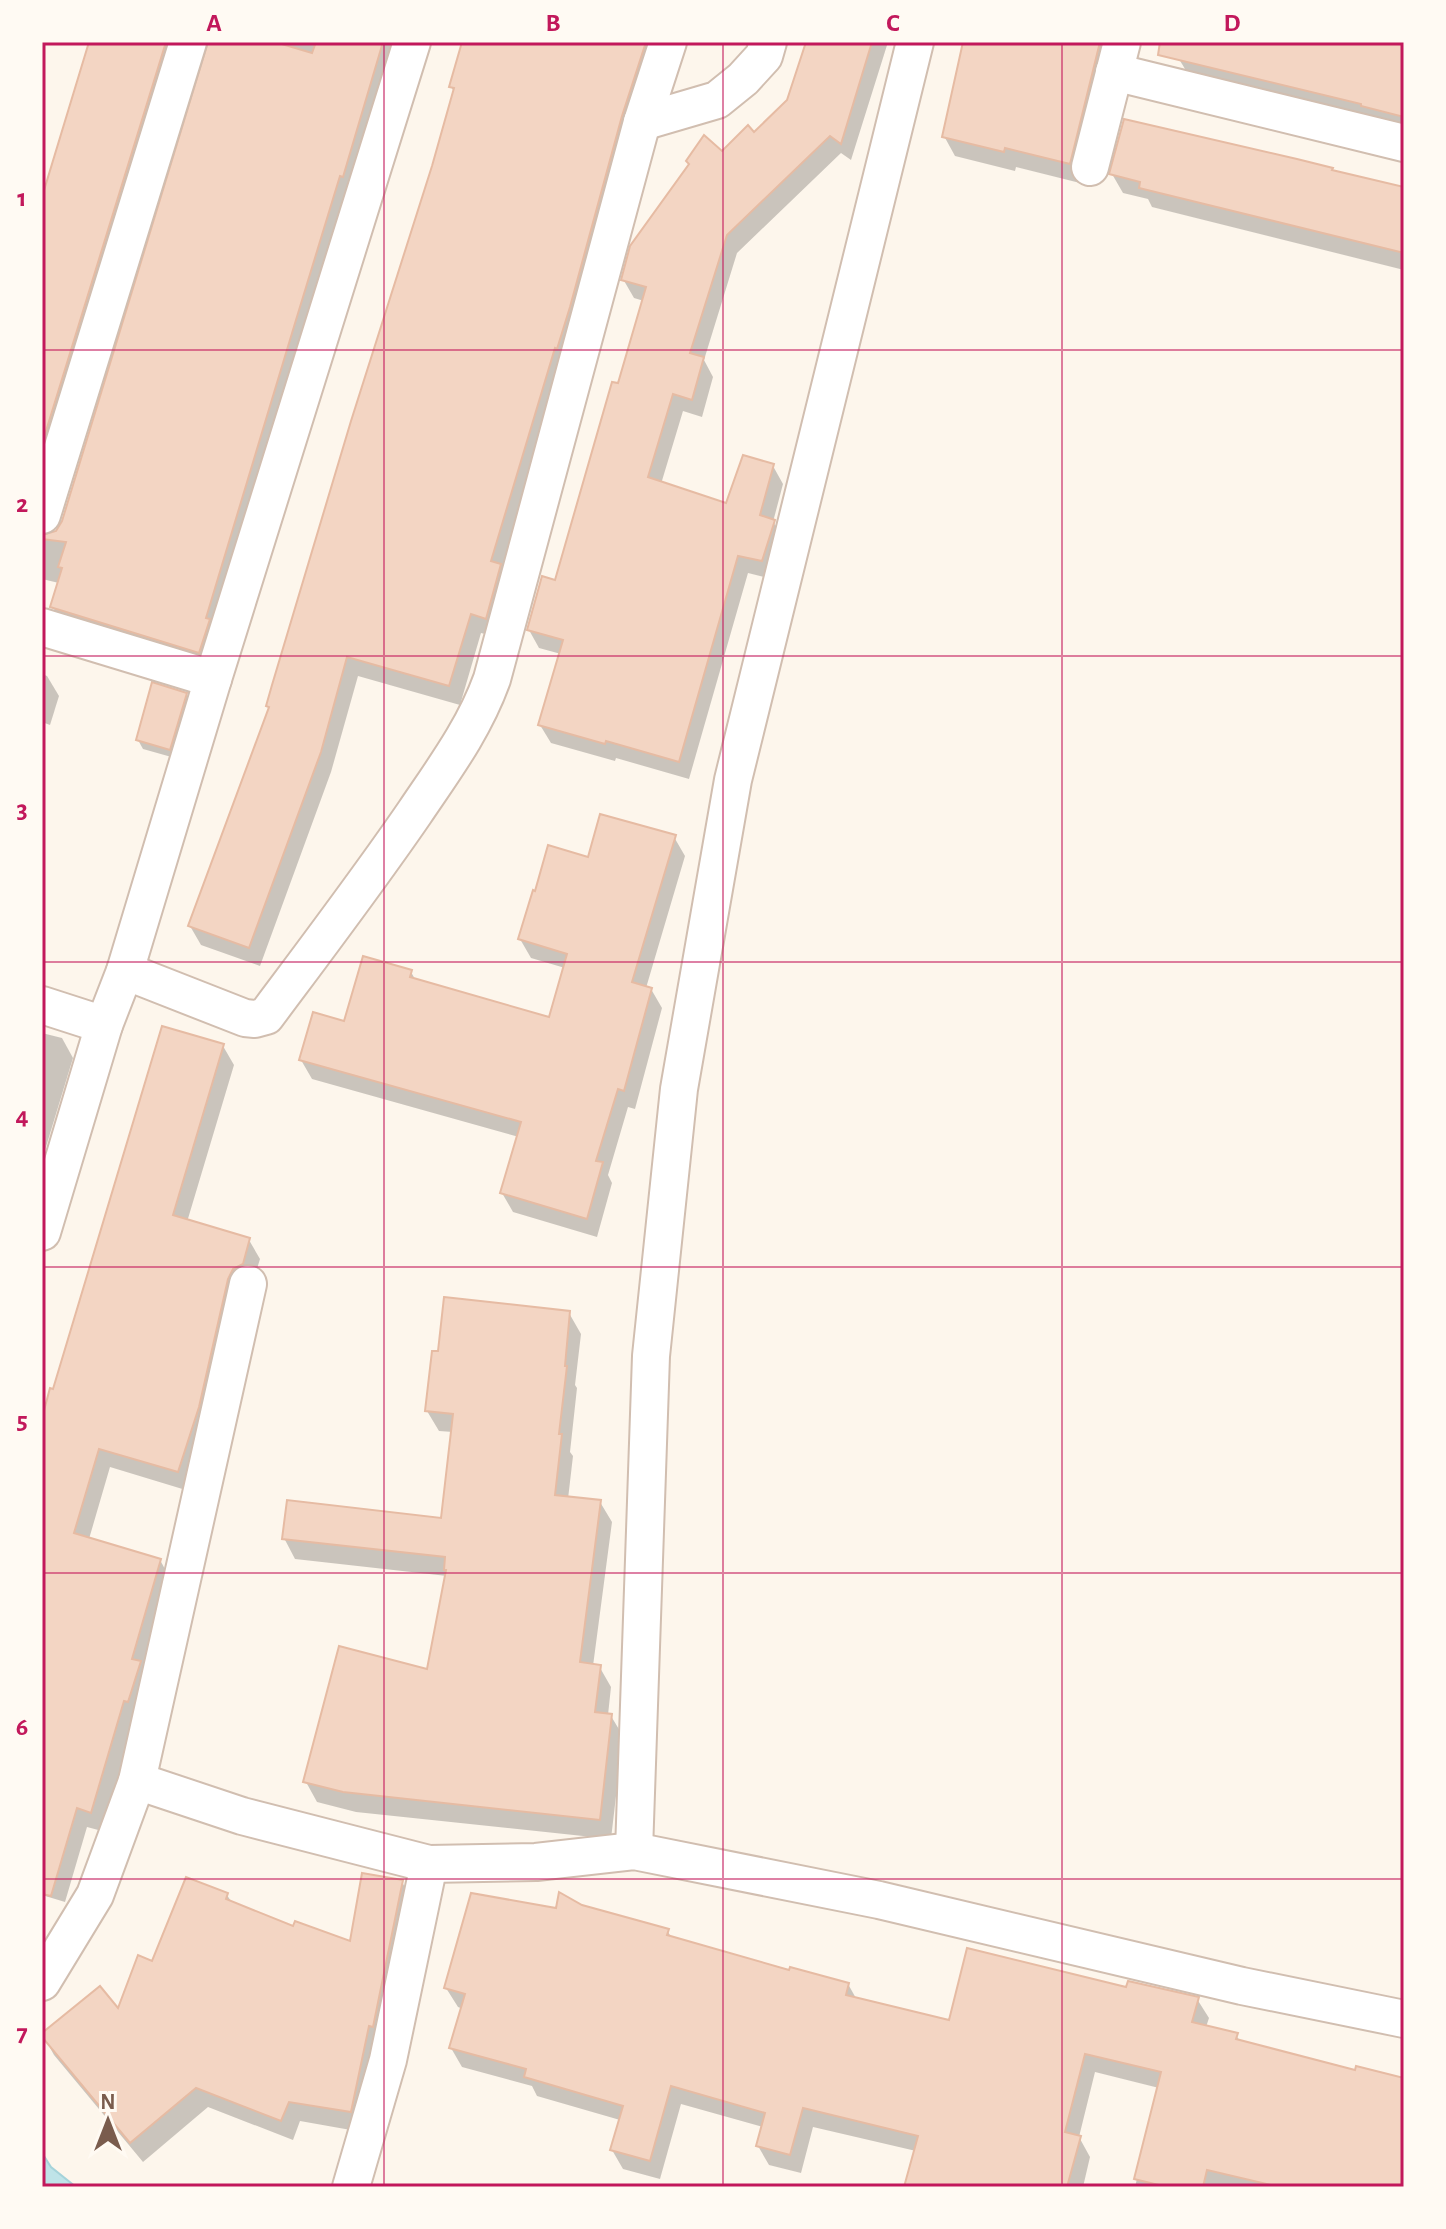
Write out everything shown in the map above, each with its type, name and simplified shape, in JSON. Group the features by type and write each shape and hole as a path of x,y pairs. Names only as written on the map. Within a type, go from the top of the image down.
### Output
{"street":[{"path":"42,515 188,42"},
{"path":"42,1232 412,42"},
{"path":"125,971 245,1018 266,1016 369,880 466,737 492,679 642,122 668,42"},
{"path":"642,122 717,100 743,79 764,56 768,42"},
{"path":"634,1851 651,1356 679,1089 733,780 915,42"},
{"path":"1090,167 1118,57 1404,143"},
{"path":"42,627 213,679"},
{"path":"42,1005 104,1025"},
{"path":"42,1982 95,1895 137,1781 248,1284"},
{"path":"137,1781 242,1816 429,1864 536,1862 634,1851 879,1900 1242,1986 1404,2019"},
{"path":"351,2187 388,2060 429,1864"}],"water":[{"path":"42,2153 51,2167 76,2187 42,2187"}],"building":[{"path":"89,42 166,42 42,444 42,197"},
{"path":"208,42 275,42 312,53 316,42 383,42 206,618 210,619 199,653 50,607 66,542 42,539 42,535 56,531 62,521"},
{"path":"462,42 646,42 622,116 570,307 491,561 501,564 486,619 471,614 449,686 347,657 321,752 249,948 188,926 269,707 266,706 272,685 351,421 432,166 454,88 449,87"},
{"path":"806,42 872,42 841,144 830,136 727,235 690,353 704,357 692,400 673,394 648,477 726,503 743,455 774,464 760,515 775,520 762,561 738,556 679,762 538,725 563,640 527,630 542,576 555,580 612,382 618,383 646,287 621,280 630,246 689,164 686,161 704,135 722,151 748,125 754,132 787,100"},
{"path":"963,42 1100,42 1070,164 942,137"},
{"path":"1160,42 1404,42 1404,117 1158,55"},
{"path":"1124,119 1404,187 1404,253 1139,188 1140,182 1109,174"},
{"path":"152,682 187,693 170,750 136,740"},
{"path":"600,814 676,835 632,982 652,988 624,1091 618,1089 596,1161 603,1162 587,1219 500,1193 521,1122 299,1060 313,1012 344,1021 363,956 412,970 410,977 549,1017 567,954 518,939 548,845 588,857"},
{"path":"162,1026 224,1044 173,1215 250,1238 243,1264 233,1269 228,1279 199,1407 178,1472 99,1449 74,1533 161,1559 132,1659 141,1661 128,1702 124,1701 91,1813 77,1808 51,1896 42,1894 42,1418"},
{"path":"444,1297 570,1311 555,1495 601,1500 580,1662 601,1665 595,1712 612,1714 600,1820 343,1792 303,1782 339,1646 427,1669 446,1570 445,1557 282,1539 287,1500 441,1518 453,1414 425,1411 432,1351 438,1351"},
{"path":"362,1873 403,1880 373,2027 369,2026 351,2112 289,2102 281,2121 196,2088 130,2143 42,2037 42,2033 100,1986 118,2008 138,1955 152,1961 186,1877 228,1893 226,1899 293,1926 295,1921 350,1941"},
{"path":"559,1892 582,1905 669,1929 667,1935 789,1970 790,1967 849,1983 846,1995 949,2020 967,1948 1126,1987 1128,1981 1199,1997 1192,2022 1238,2033 1236,2039 1355,2070 1356,2066 1404,2078 1404,2187 1279,2187 1207,2170 1203,2187 1167,2187 1134,2179 1161,2072 1085,2054 1065,2132 1081,2136 1067,2187 904,2187 918,2136 803,2108 790,2155 756,2146 765,2113 671,2086 650,2161 610,2150 623,2106 524,2077 526,2069 449,2048 465,1994 444,1988 471,1893 556,1908"}]}
